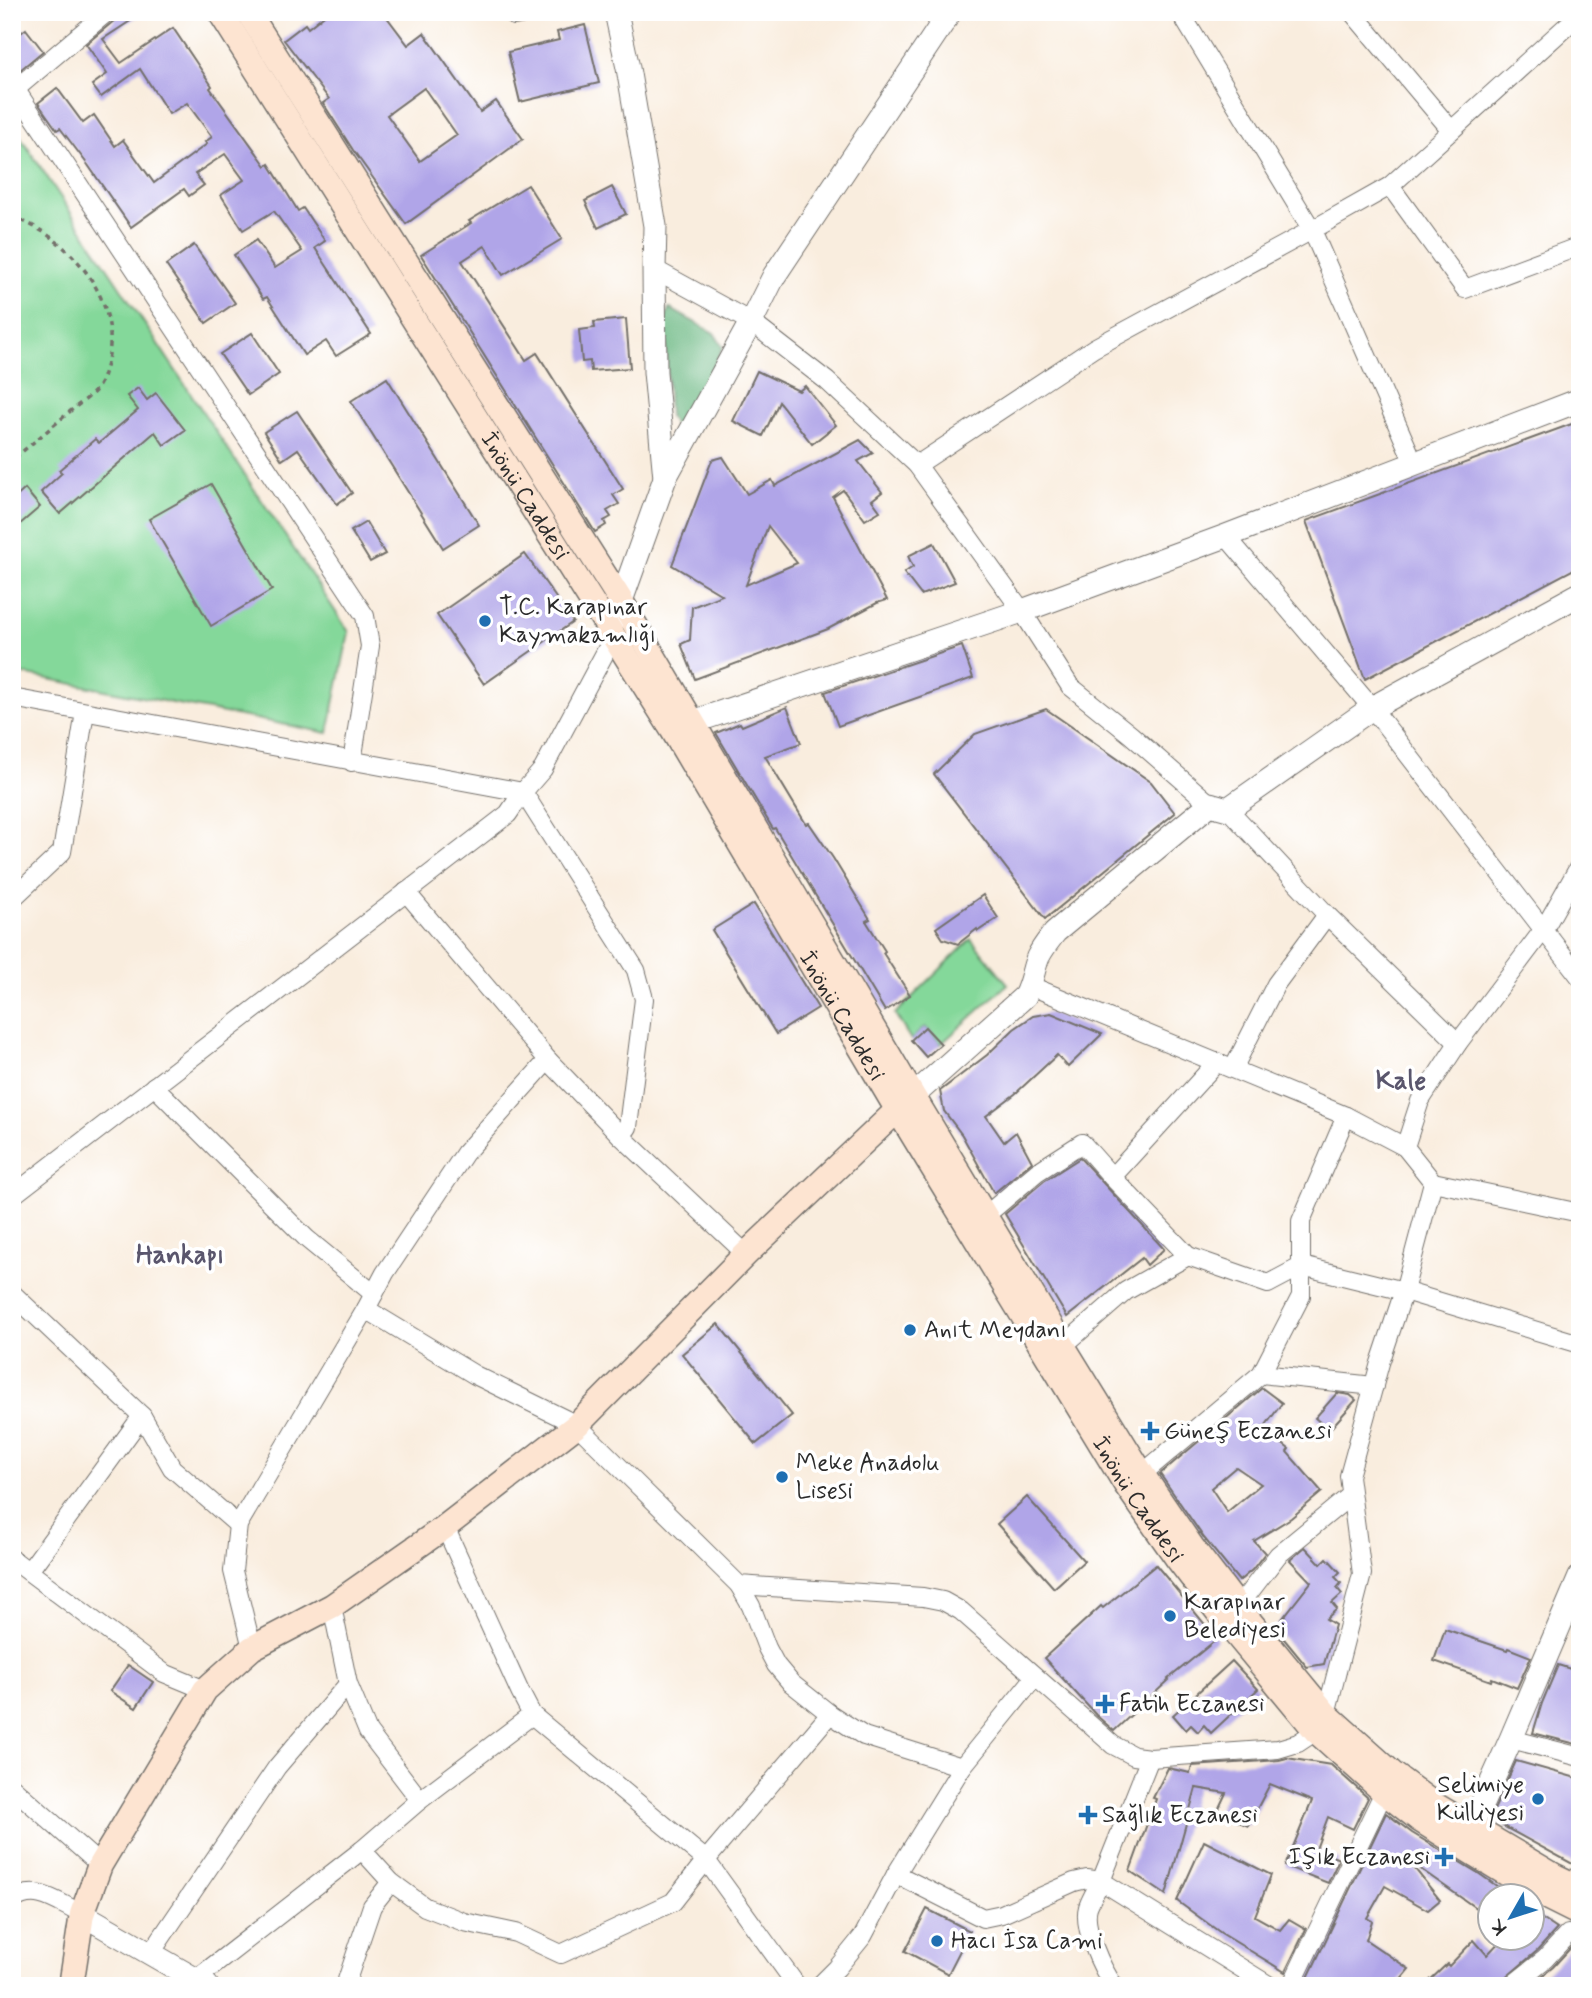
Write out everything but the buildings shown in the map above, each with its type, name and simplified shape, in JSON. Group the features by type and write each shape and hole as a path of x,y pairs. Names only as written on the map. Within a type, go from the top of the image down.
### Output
{"main road":[{"name":"İnönü Caddesi","path":"220,12 614,636 682,725"},
{"name":"İnönü Caddesi","path":"248,12 621,601 682,725 905,1102 1126,1485 1225,1621 1384,1792 1420,1820 1540,1895 1574,1924"},
{"name":"İnönü Caddesi","path":"905,1102 985,1216 1142,1474 1321,1722 1432,1803 1580,1888"},
{"path":"71,1986 82,1914 100,1865 205,1690 252,1648 332,1606 445,1527 577,1425 746,1254 905,1102"}],"street":[{"path":"107,12 13,88 365,616 370,646 352,762"},
{"path":"510,12 514,16 534,12"},
{"path":"616,12 655,226 655,372 665,478"},
{"path":"12,1196 508,814 544,769 614,636 621,601 665,478 774,276 950,12"},
{"path":"1180,12 1312,230 1414,463"},
{"path":"1352,12 1451,131"},
{"path":"917,465 1094,348 1390,186 1580,14"},
{"path":"1390,186 1465,289 1580,246"},
{"path":"654,269 751,322 827,381 917,465 1022,611 1070,686 1219,807 1458,1043"},
{"path":"682,725 1022,611 1580,400"},
{"path":"1226,536 1373,708 1580,977"},
{"path":"905,1102 1026,996 1037,959 1045,943 1055,932 1219,807 1373,708 1580,594"},
{"path":"12,698 523,792 636,970 644,999 628,1127 621,1136"},
{"path":"12,899 62,852 85,712"},
{"path":"1405,1147 1420,1101 1458,1043 1544,929 1580,864"},
{"path":"406,892 548,1060 621,1136 746,1254"},
{"path":"1112,1177 1225,1065 1276,984 1327,915"},
{"path":"1031,986 1346,1116 1405,1147 1433,1182 1580,1213"},
{"path":"252,1648 233,1571 238,1525 385,1273 465,1153 548,1060"},
{"path":"154,1086 370,1301 475,1375 577,1425 739,1586 751,1606 766,1648 776,1665 792,1683 830,1714 864,1736 962,1768"},
{"path":"1142,1474 1261,1374 1301,1296 1301,1221 1346,1116"},
{"path":"985,1216 1037,1172 1082,1143 1188,1256 1268,1284 1302,1266 1404,1291 1580,1344"},
{"path":"739,1586 923,1597 943,1601 961,1611 1113,1745 1134,1756 1150,1758 1278,1749 1298,1743 1321,1722 1362,1574 1349,1476 1433,1182"},
{"path":"1063,1346 1126,1291 1188,1256"},
{"path":"12,1293 142,1416 172,1468 238,1525"},
{"path":"1261,1374 1374,1386"},
{"path":"29,1571 142,1416"},
{"path":"1238,1607 1278,1555 1351,1494"},
{"path":"445,1527 532,1715 706,1860 797,1986"},
{"path":"12,1559 164,1673 205,1690"},
{"path":"1472,1826 1580,1577"},
{"path":"332,1606 348,1684 368,1732 420,1800"},
{"path":"820,1986 863,1936 896,1874 962,1768 1035,1677"},
{"path":"151,1953 277,1767 348,1684"},
{"path":"362,1850 391,1882 425,1907 464,1922 516,1933 561,1954 673,1902 830,1714"},
{"path":"12,1901 20,1895 36,1892 82,1914 201,1983 420,1800 532,1715"},
{"path":"1511,1739 1580,1757"},
{"path":"1114,1986 1105,1973 1090,1933 1087,1909 1101,1881 1150,1758"},
{"path":"12,1787 100,1865"},
{"path":"1291,1986 1384,1792"},
{"path":"896,1874 983,1918 1002,1914 1074,1882 1087,1879 1101,1881 1270,1986"},
{"path":"345,1986 372,1906 391,1882"},
{"path":"1511,1986 1545,1959 1574,1924"}],"path":[{"path":"12,218 35,226 54,240 86,272 96,288 107,316 110,343 109,358 98,388 12,460"}],"green space":[{"path":"12,124 349,632 328,733 12,672"},
{"path":"669,308 714,333 723,347 679,432 669,417 665,321"},
{"path":"971,939 1008,984 941,1044 925,1027 911,1040 895,1014"}],"place":[{"name":"T.C. Karapınar Kaymakamlığı","path":"485,621"},
{"name":"Anıt Meydanı","path":"910,1330"},
{"name":"Güneş Eczanesi","path":"1150,1431"},
{"name":"Meke Anadolu Lisesi","path":"782,1477"},
{"name":"Karapınar Belediyesi","path":"1170,1616"},
{"name":"Fatih Eczanesi","path":"1105,1704"},
{"name":"Selimiye Külliyesi","path":"1538,1799"},
{"name":"Sağlık Eczanesi","path":"1088,1815"},
{"name":"Işık Eczanesi","path":"1444,1857"},
{"name":"Hacı İsa Cami","path":"937,1941"}],"district":[{"name":"Kale","path":"1401,1082"},
{"name":"Hankapı","path":"180,1256"}]}
